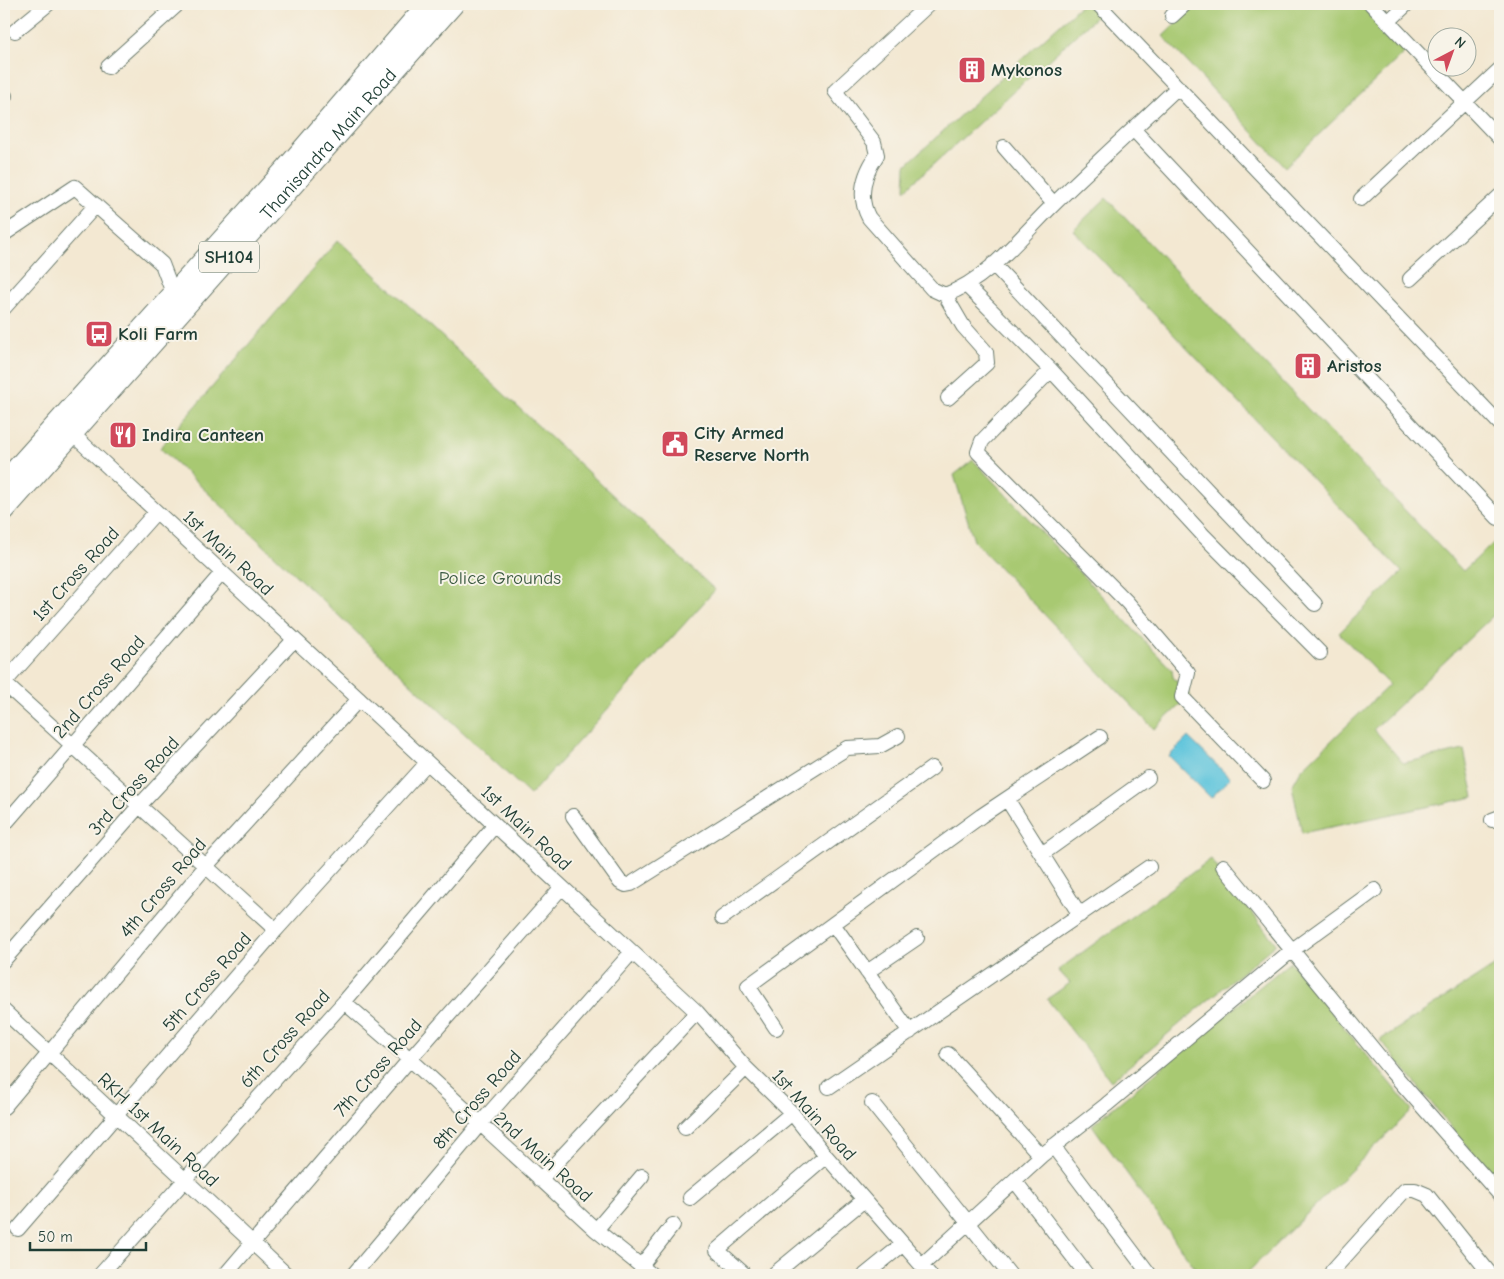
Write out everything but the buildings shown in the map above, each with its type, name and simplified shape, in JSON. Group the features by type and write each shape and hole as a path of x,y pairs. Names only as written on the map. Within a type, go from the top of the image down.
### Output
{"main road":[{"name":"Thanisandra Main Road","path":"4,510 65,427 173,293 287,168 428,4"},
{"name":"Thanisandra Main Road","path":"4,483 65,427 453,4"}],"street":[{"path":"15,31 48,4"},
{"path":"108,67 178,4"},
{"path":"929,4 835,92 874,142 877,155 868,168 862,195 866,213 889,242 932,289 945,296 963,326 986,352 987,363 948,398"},
{"path":"1098,4 1500,424"},
{"path":"1172,16 1185,4"},
{"path":"1371,4 1500,140"},
{"path":"1388,22 1407,4"},
{"path":"1361,199 1500,69"},
{"path":"945,296 967,286 993,264 1178,88"},
{"path":"1133,129 1498,518"},
{"path":"1004,147 1054,204"},
{"path":"4,234 75,187 162,264 173,293"},
{"path":"1410,279 1500,196"},
{"path":"4,308 96,205"},
{"path":"993,264 1314,604"},
{"path":"967,286 1051,370 1204,536 1320,653"},
{"path":"1051,370 982,441 978,452 1127,602 1188,673 1182,697 1262,781"},
{"name":"1st Main Road","path":"65,427 697,1012 746,1068 792,1113 826,1156 902,1245 926,1270"},
{"name":"1st Cross Road","path":"4,683 156,512"},
{"name":"2nd Cross Road","path":"4,825 222,573"},
{"name":"3rd Cross Road","path":"4,960 140,806 294,640"},
{"path":"4,683 276,930"},
{"name":"4th Cross Road","path":"4,1107 206,866 359,699"},
{"path":"573,816 620,882 626,885 631,884 847,748 880,746 898,736"},
{"path":"776,1028 748,986 1007,798 1100,737"},
{"name":"5th Cross Road","path":"18,1229 276,930 428,763"},
{"path":"722,918 932,768"},
{"path":"1042,854 1148,778"},
{"path":"1007,798 1080,915"},
{"name":"6th Cross Road","path":"100,1275 344,1002 495,825"},
{"path":"829,1087 1149,866"},
{"path":"1223,866 1391,1071 1500,1195"},
{"name":"7th Cross Road","path":"225,1275 410,1059 562,887"},
{"path":"926,1270 967,1221 1015,1181 1041,1156 1106,1105 1291,951 1375,890"},
{"path":"833,924 910,1032"},
{"path":"867,972 917,938"},
{"name":"8th Cross Road","path":"353,1275 479,1125 632,952"},
{"name":"2nd Main Road","path":"344,1002 410,1059 479,1125 596,1230 652,1275"},
{"name":"RKH 1st Main Road","path":"4,1012 287,1275"},
{"path":"540,1180 697,1012"},
{"path":"948,1054 1041,1156"},
{"path":"685,1128 746,1068"},
{"path":"872,1104 1010,1275"},
{"path":"690,1198 792,1113"},
{"path":"1054,1146 1150,1275"},
{"path":"741,1275 744,1273 717,1250 826,1156"},
{"path":"596,1230 642,1176"},
{"path":"1015,1181 1087,1275"},
{"path":"1332,1271 1406,1190 1416,1190 1427,1195 1491,1275"},
{"path":"773,1275 864,1200"},
{"path":"641,1266 673,1225"},
{"path":"865,1275 902,1245"}],"green space":[{"path":"1082,4 1089,4 1098,15 905,190 906,165"},
{"path":"1197,4 1360,4 1406,51 1285,167 1163,36"},
{"path":"1106,198 1463,571 1498,539 1500,541 1500,609 1374,729 1403,763 1464,750 1474,797 1302,833 1292,786 1301,770 1389,685 1339,633 1402,572 1073,230"},
{"name":"Police Grounds","path":"338,240 715,590 530,795 160,448"},
{"path":"973,460 1172,670 1173,677 1190,696 1154,729 974,541 954,475"},
{"path":"1211,859 1276,944 1111,1081 1047,999 1070,983 1058,970"},
{"path":"1290,962 1412,1110 1245,1275 1200,1275 1092,1125"},
{"path":"1500,962 1500,1187 1380,1040"}],"water":[{"path":"1188,737 1230,778 1211,798 1169,756"}],"place":[{"name":"Mykonos","path":"972,70"},
{"name":"Koli Farm","path":"99,334"},
{"name":"Aristos","path":"1308,366"},
{"name":"Indira Canteen","path":"123,435"},
{"name":"City Armed Reserve North","path":"675,444"}]}
